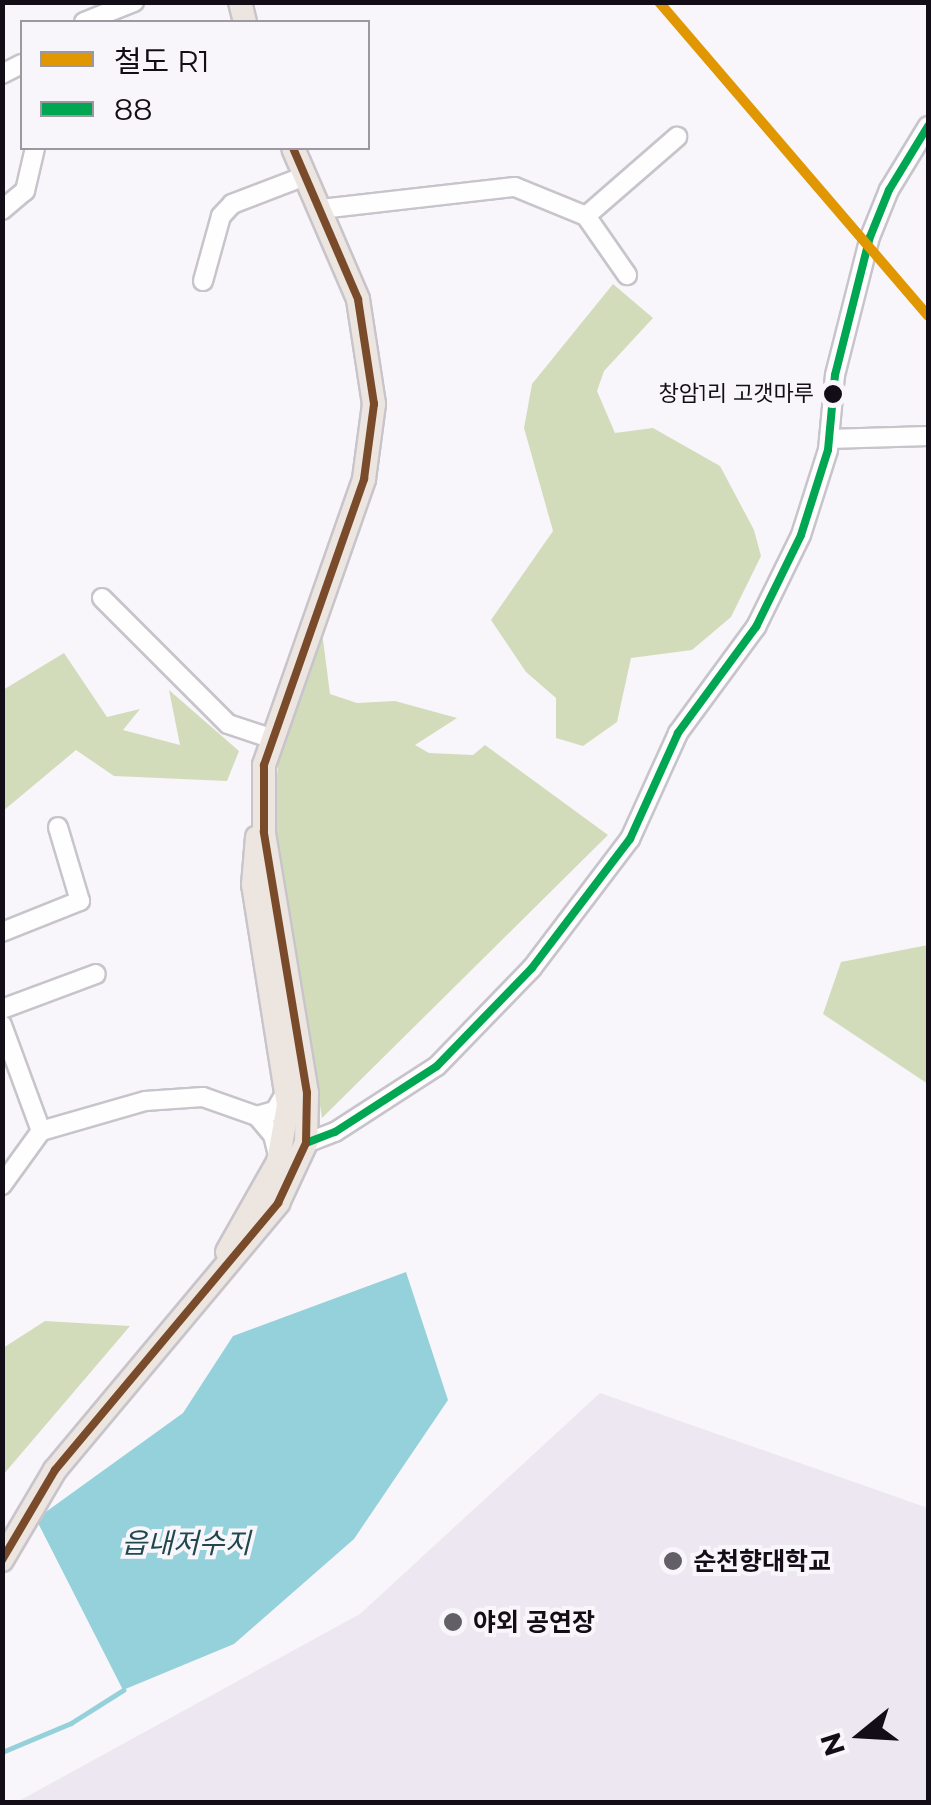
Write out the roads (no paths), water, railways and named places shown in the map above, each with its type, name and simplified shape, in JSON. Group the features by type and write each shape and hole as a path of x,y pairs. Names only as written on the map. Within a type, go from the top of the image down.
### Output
{"main road":[{"path":"210,1284 278,1162 288,1080 253,885 270,738 353,514 372,442 367,334 321,209 293,150"},
{"path":"2,1560 55,1470 278,1203 306,1143 307,1093 262,799"}],"street":[{"path":"89,20 134,2"},
{"path":"306,1143 437,1066 532,968 613,864 646,811 688,717 769,605 807,518 829,439 835,375 876,221 928,126"},
{"path":"586,216 676,137"},
{"path":"2,210 25,191 35,150"},
{"path":"203,281 222,216 232,204 305,176"},
{"path":"321,209 514,187 586,216 628,276"},
{"path":"829,439 928,436"},
{"path":"102,598 228,724 270,738"},
{"path":"2,932 80,901 58,827"},
{"path":"2,1008 96,974"},
{"path":"2,1025 41,1131"},
{"path":"258,1116 283,1103 288,1080"},
{"path":"2,1185 41,1131 154,1099 203,1097 258,1116 274,1135 278,1162"}],"water":[{"name":"읍내저수지","path":"406,1272 448,1400 354,1539 234,1644 123,1690 36,1519 183,1413 233,1336"}],"waterway":[{"path":"2,1752 71,1723 123,1690"}],"rail line":[{"name":"R1","path":"659,2 928,316"}],"place":[{"name":"창암1리 고갯마루","path":"833,394"},
{"name":"순천향대학교","path":"673,1561"},
{"name":"야외 공연장","path":"453,1622"}]}
